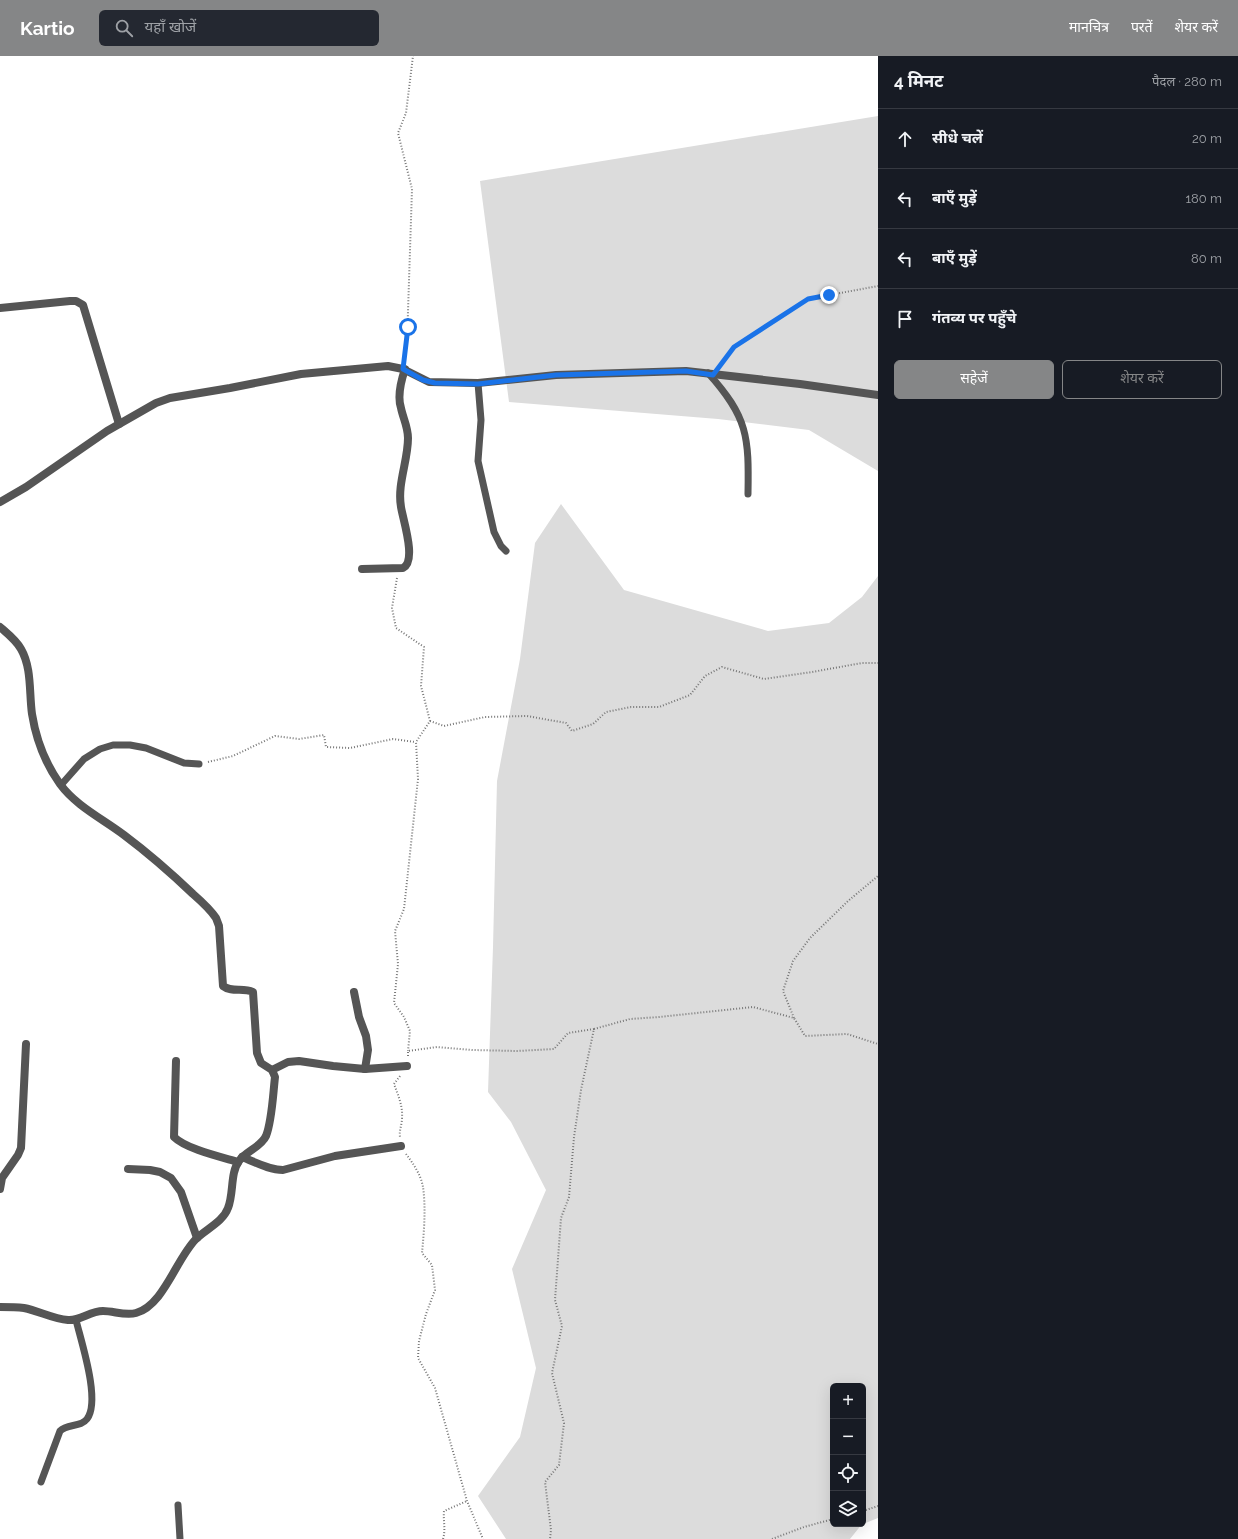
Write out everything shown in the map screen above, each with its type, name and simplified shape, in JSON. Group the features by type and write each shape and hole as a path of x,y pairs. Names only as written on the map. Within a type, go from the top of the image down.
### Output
{"street":[{"path":"0,308 70,301 76,301 83,305 119,424"},
{"path":"0,502 26,487 119,424 156,403 170,398 301,374 388,366 404,369 429,382 478,384 556,375 686,371 800,384 878,396"},
{"path":"362,569 398,569 406,567 409,560 399,495 408,440 407,429 400,407 401,382 404,369"},
{"path":"0,627 21,648 25,657 28,667 32,714 37,737 44,757 61,785 81,805 123,834 161,864 216,918 219,926 223,986 230,990 248,990 253,992 257,1053 261,1063 272,1070 275,1077 268,1131 261,1143 240,1159 228,1207 220,1219 197,1238 183,1256 161,1293 146,1308 134,1314 94,1312 76,1320 66,1320 54,1318 24,1308 0,1307"},
{"path":"354,992 359,1017 366,1036 368,1050 365,1069"},
{"path":"0,1189 2,1178 18,1155 21,1148 26,1044"},
{"path":"176,1061 174,1137 178,1142 188,1146 269,1168 283,1170 335,1156 401,1146"},
{"path":"272,1070 288,1062 299,1061 365,1069 407,1066"},
{"path":"128,1169 160,1172 171,1178 181,1192 197,1238"}],"lane":[{"path":"710,374 729,398 740,417 744,428 749,452 748,494"},
{"path":"478,384 481,420 478,462 494,532 497,539 506,550"},
{"path":"61,785 84,759 113,745 130,745 146,748 184,763 199,764"},
{"path":"41,1482 60,1431 65,1427 84,1421 90,1413 92,1399 91,1381 76,1320"},
{"path":"178,1505 180,1539"}],"path":[{"path":"404,369 408,334 412,189 398,133 406,114 413,56"},
{"path":"710,374 734,347 808,299 878,286"},
{"path":"398,569 392,608 396,628 424,647 421,686 430,721 416,742 418,779 404,909 395,931 398,964 394,1003 404,1017 410,1031 407,1066 394,1084 400,1104 402,1118 399,1131 401,1146 416,1168 423,1186 424,1230 422,1253 432,1265 436,1290 426,1314 419,1341 418,1358 435,1388 467,1501 483,1539"},
{"path":"430,721 444,726 485,717 527,716 566,723 572,731 594,724 606,712 631,707 659,707 690,695 704,676 722,667 764,679 862,663 878,663"},
{"path":"199,764 233,756 275,736 298,738 324,735 326,747 350,748 393,739 416,742"},
{"path":"878,876 848,901 810,938 793,961 783,991 794,1018 805,1036 847,1034 878,1044"},
{"path":"408,1051 437,1047 510,1050 554,1049 568,1033 594,1029 630,1019 753,1006 794,1018"},
{"path":"550,1539 551,1530 545,1482 559,1465 564,1423 552,1373 562,1326 555,1300 561,1218 569,1197 574,1137 581,1090 594,1029"},
{"path":"443,1539 446,1530 444,1511 467,1501"},
{"path":"866,1510 878,1506"},
{"path":"772,1539 804,1527 830,1520"}],"shaded area":[{"path":"878,116 878,471 809,430 718,419 509,402 480,181"},
{"path":"561,504 624,590 768,631 829,623 862,597 878,576 878,1518 866,1523 866,1383 830,1383 830,1527 860,1527 850,1539 506,1539 478,1496 520,1437 536,1368 512,1269 546,1190 511,1122 488,1092 497,781 520,659 535,543"}],"route":[{"path":"408,327 403,369 423,380 435,383 478,384 556,375 686,371 713,375 734,347 808,299 829,295"}]}
